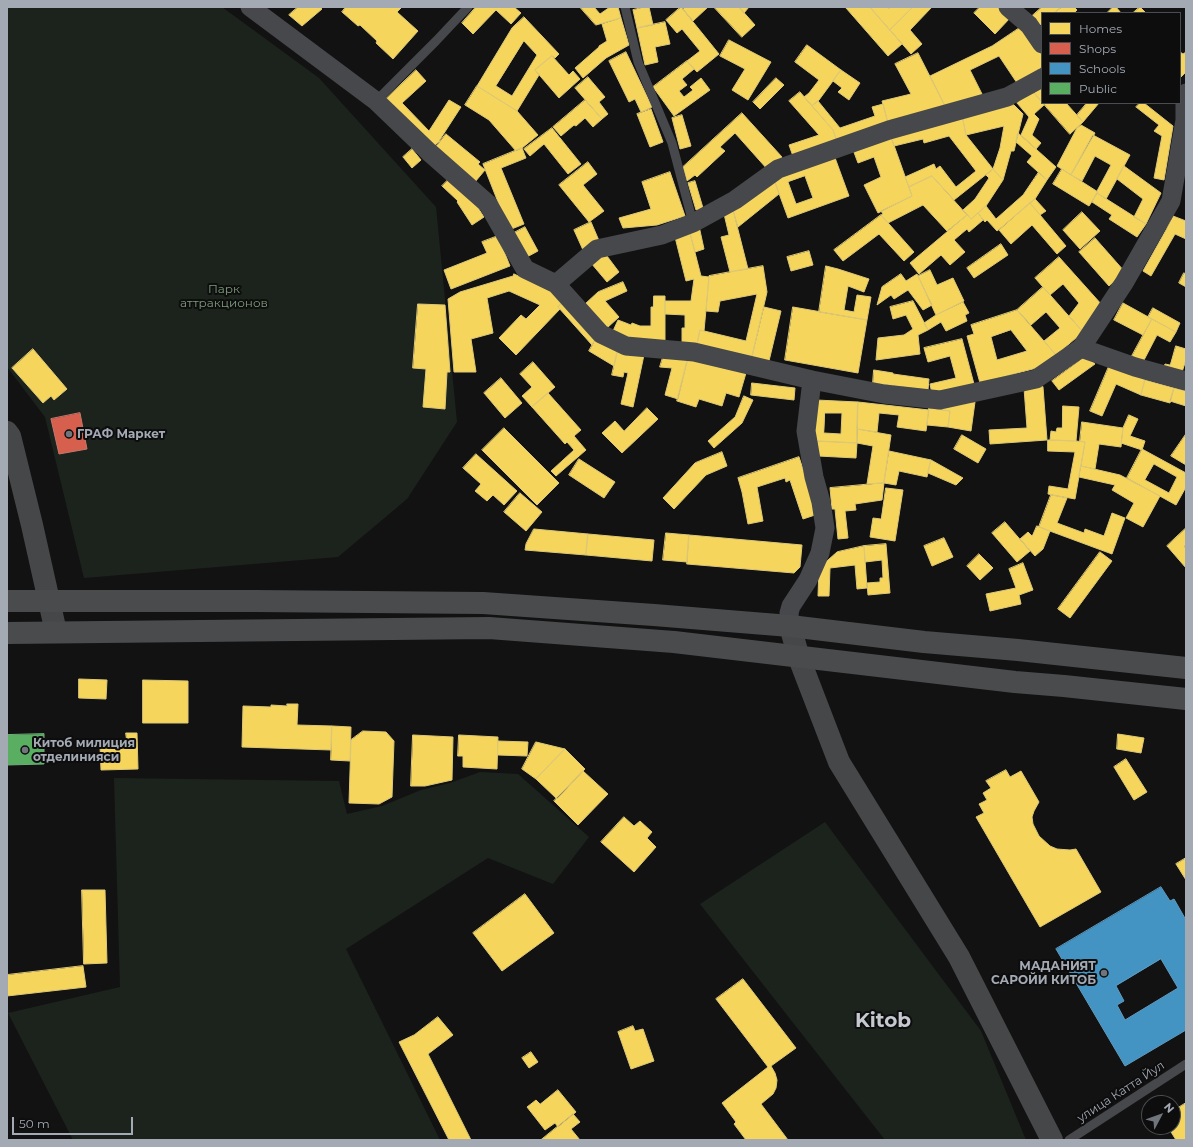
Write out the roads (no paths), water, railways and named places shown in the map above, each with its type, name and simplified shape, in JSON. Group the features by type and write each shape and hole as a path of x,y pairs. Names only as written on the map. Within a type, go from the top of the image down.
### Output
{"main road":[{"path":"7,432 10,436 32,525 56,632"},
{"path":"7,601 483,603 654,614 790,626 924,642 1048,653 1186,668"},
{"path":"790,626 799,658 839,762 959,957 1052,1140"},
{"path":"7,633 489,628 674,642 799,658 1186,699"}],"street":[{"path":"250,7 376,101 429,152 488,204 525,269 556,284 601,334 626,346 694,352 812,380 884,394 940,400 1036,379 1081,348 1124,283 1171,201 1186,120 1182,102"},
{"path":"1008,7 1029,25 1041,43"},
{"path":"556,284 597,249 662,235 693,223 735,200 778,169 888,130 1007,97 1041,79"},
{"path":"1081,348 1135,367 1186,381"},
{"path":"790,626 789,613 791,606 808,580 820,553 825,528 806,431 812,380"}],"lane":[{"path":"376,101 468,7"},
{"path":"624,7 638,62 672,143 693,223"},
{"name":"улица Катта Йул","path":"1069,1140 1186,1064"}],"place":[{"name":"ГРАФ Маркет","path":"69,434"},
{"name":"Китоб милиция отделинияси","path":"25,750"},
{"name":"МАДАНИЯТ САРОЙИ КИТОБ","path":"1104,973"}],"district":[{"name":"Kitob","path":"883,1021"}],"park label":[{"name":"Парк аттракционов","path":"224,296"}]}
